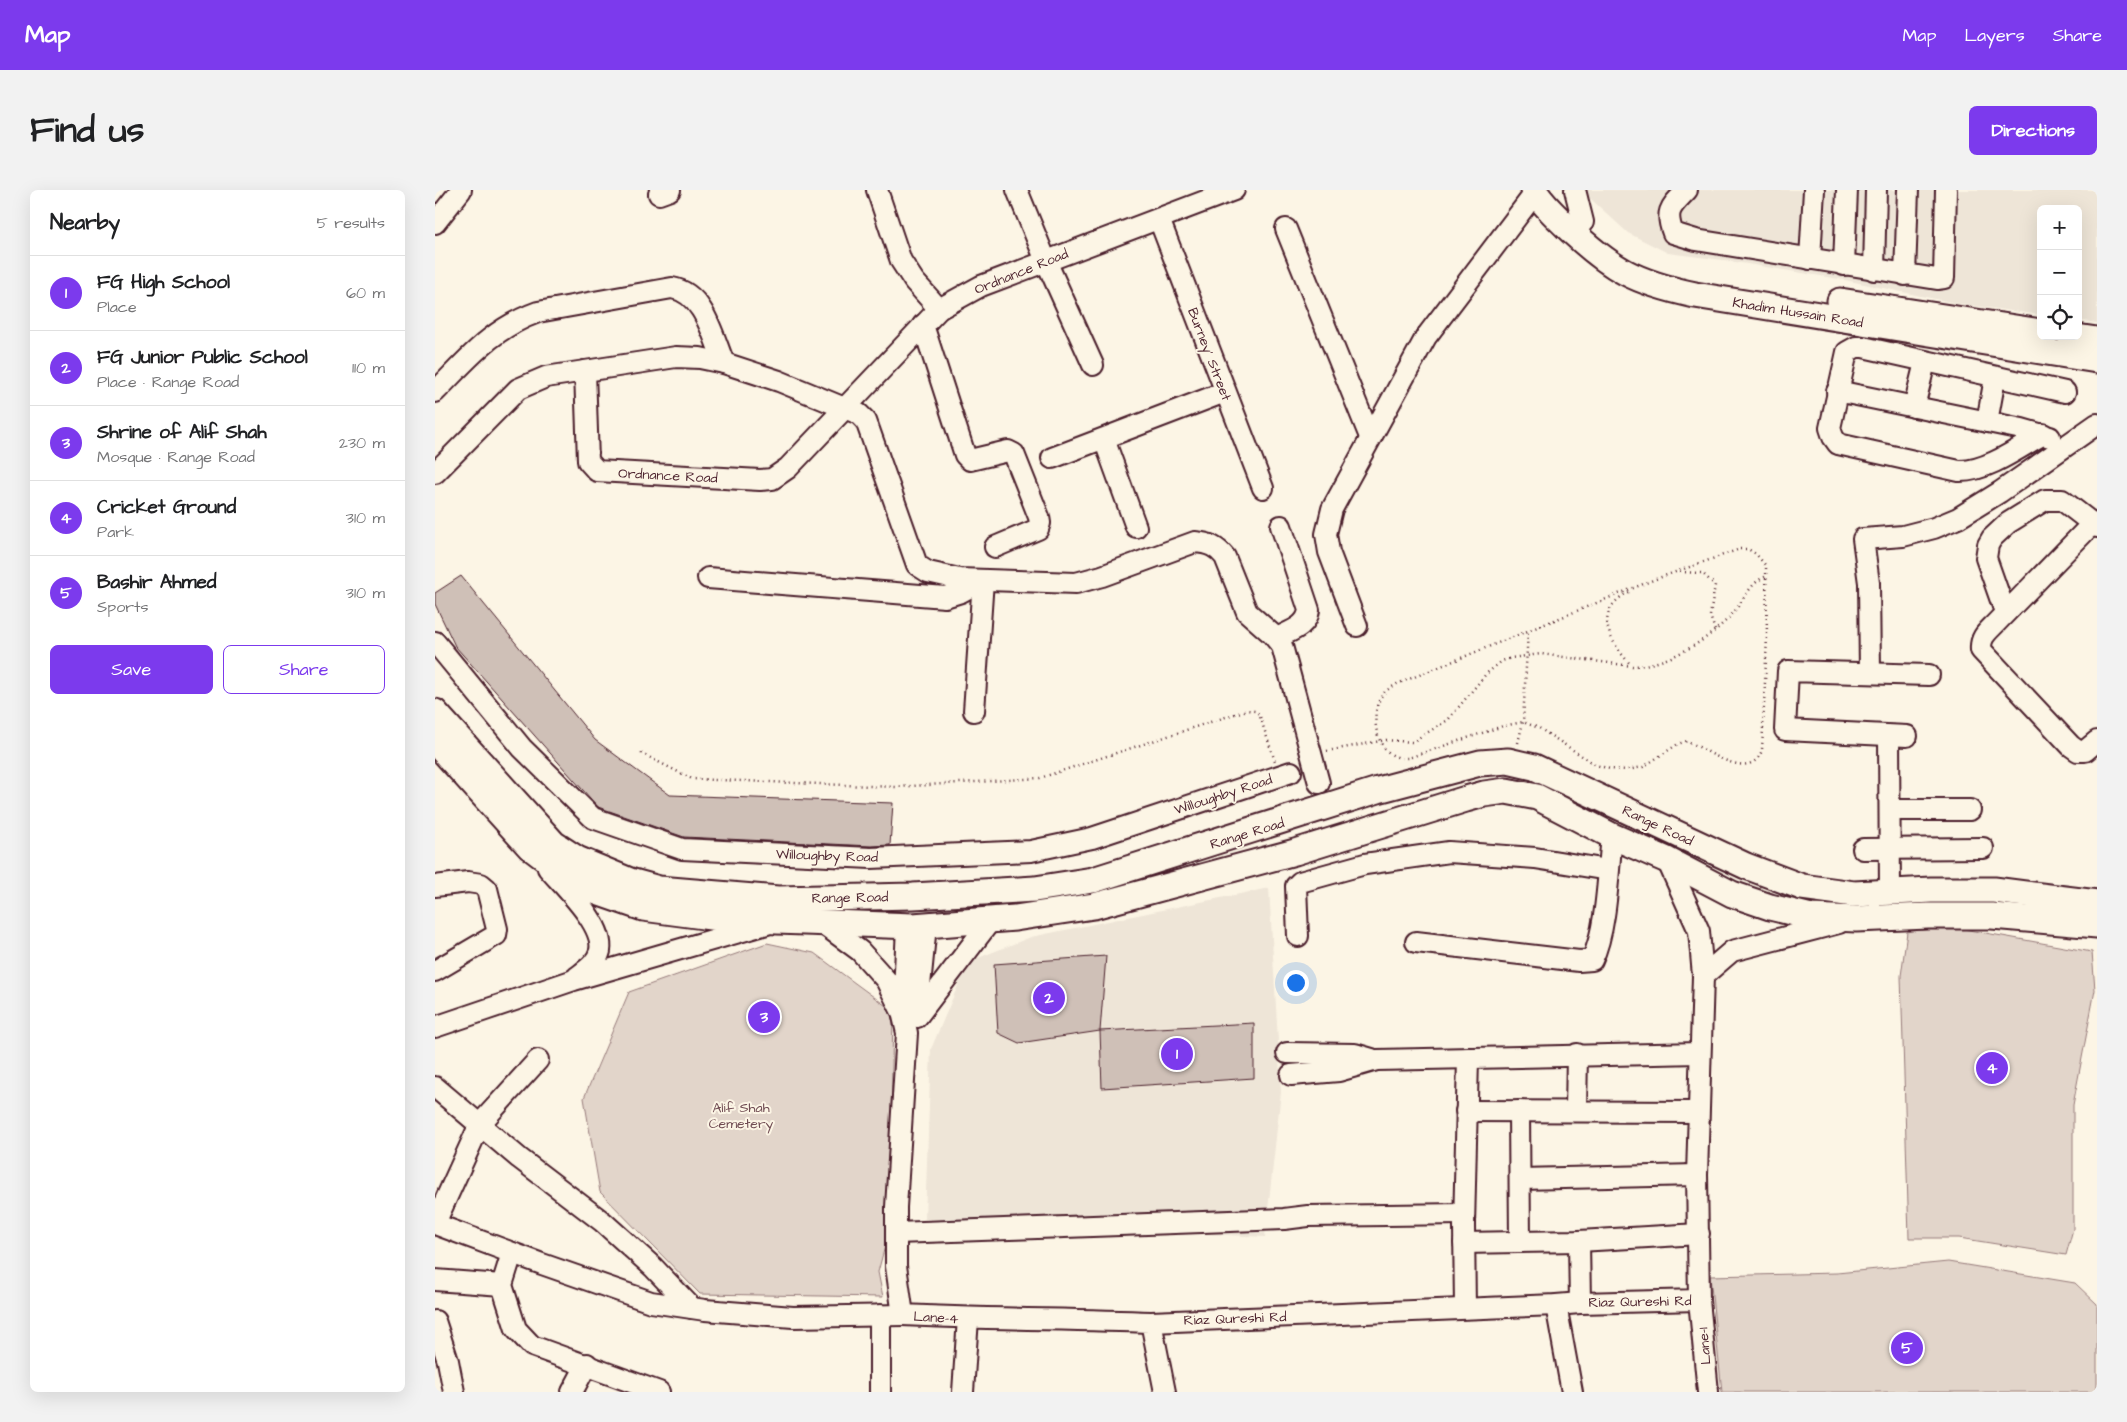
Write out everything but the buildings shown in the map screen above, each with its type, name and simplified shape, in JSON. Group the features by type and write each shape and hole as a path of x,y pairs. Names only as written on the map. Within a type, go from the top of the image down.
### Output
{"main road":[{"name":"Khadim Hussain Road","path":"1541,191 1583,222 1605,243 1623,256 1643,266 1663,272 1696,280 2037,331"},
{"name":"Khadim Hussain Road","path":"1541,191 1553,214 1596,254 1618,270 1662,288 2091,348"},
{"name":"Range Road","path":"435,712 554,844 577,859 613,875 659,888 778,899 913,896 1035,889 1093,880 1378,790 1480,763 1507,761 1534,767 1746,866 1785,882 1821,891 1854,894 1931,890 1994,890 2097,903"},
{"path":"435,742 530,847 591,890 643,908 711,917 915,926 991,920 1094,906 1295,852 1484,794 1506,791 1537,797 1611,836 1667,860 1732,894 1770,908 1811,916 1856,919 1992,916 2097,925"}],"street":[{"path":"435,223 461,190"},
{"path":"877,190 901,261 914,281 939,309"},
{"path":"1017,190 1093,365"},
{"name":"Ordnance Road","path":"585,371 588,461 597,471 772,479 788,468 939,309 981,286 1234,190"},
{"path":"1575,190 1583,222"},
{"path":"1687,190 1670,208 1668,221 1673,233 1696,240 1937,279 1944,278 1947,190"},
{"path":"1810,259 1814,190"},
{"path":"1844,265 1847,190"},
{"path":"1874,270 1876,190"},
{"path":"1905,275 1908,190"},
{"path":"1357,626 1329,552 1326,534 1332,509 1425,337 1541,191"},
{"name":"Burney' Street","path":"1159,219 1263,488"},
{"path":"1286,229 1370,437"},
{"path":"435,392 490,337 517,320 538,312 672,288 683,290 692,296 704,314 724,363"},
{"path":"923,325 965,455 970,460 1008,451 1014,454 1039,517 1040,522 1037,529 995,548"},
{"path":"2043,434 1971,472 1838,444 1830,428 1847,352 1856,348 2065,392"},
{"path":"435,473 518,388 546,377 676,357 700,358 724,363 779,381 859,414 866,421 917,565 928,572 959,579 1075,583 1102,576 1186,544 1205,543 1219,550 1225,557 1247,612 1277,638 1285,655 1319,783"},
{"path":"1914,407 1925,362"},
{"path":"1987,422 1995,378"},
{"path":"1837,391 2043,434 2067,445"},
{"path":"1052,458 1225,392"},
{"path":"1871,673 1869,583 1863,539 1903,536 1934,528 1958,518 1988,500 2097,424"},
{"path":"1104,439 1136,527"},
{"path":"1988,500 2008,522"},
{"path":"2005,612 1986,558 1986,550 1992,538 2008,522 2045,500 2062,500 2095,525 2005,612 1983,637 1981,650 2071,746 2085,751 2097,741"},
{"path":"1277,638 1302,626 1306,621 1309,610 1281,526"},
{"path":"708,578 945,597 961,592 983,580"},
{"path":"974,711 983,580"},
{"name":"Willoughby Road","path":"435,642 522,748 593,818 682,849 871,858 1031,851 1092,838 1285,774"},
{"path":"1890,892 1890,810 1898,736 1785,730 1788,671 1929,675"},
{"path":"1890,810 1969,810"},
{"path":"1416,942 1579,961 1592,960 1597,950 1603,916 1611,836"},
{"path":"530,847 589,916 599,934 600,951 593,964 574,980"},
{"path":"1863,849 1983,848"},
{"path":"1298,936 1296,886 1300,882 1365,864 1449,852 1535,858 1608,870"},
{"name":"Riaz Qureshi Rd","path":"1151,1322 1465,1308 1557,1306 1580,1303 1699,1300 1697,1112 1703,976 1699,931 1667,860"},
{"path":"435,886 468,882 481,884 487,889 497,929 496,935 435,971"},
{"name":"Lane-4","path":"913,896 915,926 896,1207 896,1266 903,1315 1151,1322"},
{"path":"1703,976 1732,950 1856,919"},
{"path":"822,922 860,951 885,980 909,1022 991,920"},
{"path":"435,1027 574,980 777,921"},
{"path":"1287,1052 1355,1054 1377,1060"},
{"path":"1291,1075 1339,1071 1377,1060 1577,1054 1700,1053"},
{"path":"1576,1111 1577,1054"},
{"path":"1465,1308 1464,1214 1468,1058"},
{"path":"538,1060 481,1124 435,1224 651,1302 692,1308 793,1316 903,1315"},
{"path":"435,1087 519,1158 603,1222 653,1267 692,1308"},
{"path":"1467,1111 1697,1112"},
{"path":"1519,1111 1520,1242"},
{"path":"1520,1179 1697,1175"},
{"path":"896,1233 1308,1216 1464,1214"},
{"path":"1464,1243 1579,1241 1699,1234"},
{"path":"1579,1241 1580,1303"},
{"path":"512,1252 502,1285 516,1329 532,1346 587,1364 659,1392"},
{"path":"435,1280 502,1285"},
{"name":"Lane-1","path":"1699,1300 1708,1392"},
{"path":"1557,1306 1572,1392"},
{"path":"880,1315 880,1392"},
{"path":"963,1392 968,1318"},
{"path":"435,1322 448,1361 454,1392"},
{"path":"1151,1322 1165,1392"},
{"path":"572,1392 587,1364"}],"path":[{"path":"1740,550 1748,550 1756,554 1766,566 1767,576 1763,750 1756,760 1745,764 1732,763 1687,741 1678,744 1643,767 1627,770 1610,769 1596,765 1539,728 1523,722 1503,726 1409,758 1397,758 1380,741 1375,710 1384,693 1391,688 1653,580 1740,550"},
{"path":"1632,666 1611,640 1607,630 1608,617 1611,606 1621,596 1642,586 1684,571 1702,573 1715,585 1710,616 1715,630"},
{"path":"1310,754 1380,741 1412,742 1452,716 1486,674 1494,667 1511,658 1526,655 1561,655 1643,666 1670,658 1715,630 1733,614 1754,583 1767,576"},
{"path":"1523,722 1528,630"},
{"path":"641,752 691,779 896,787 1040,778 1247,710 1255,711 1259,714 1285,774"}],"shaded area":[{"path":"1581,190 2097,190 2097,323 2082,321 2082,205 2037,205 2037,314 1959,304 1845,280 1668,253 1628,233"},
{"path":"1269,888 1281,1092 1265,1237 925,1219 931,1049 968,962 1031,937"}],"green space":[{"path":"1946,926 2092,952 2095,990 2073,1105 2073,1229 2066,1255 1959,1238 1909,1238 1901,976 1907,932"},
{"name":"Alif Shah Cemetery","path":"767,943 814,953 893,1011 889,1231 878,1272 883,1297 700,1294 600,1192 584,1098 629,992"},
{"path":"1948,1262 2075,1283 2097,1304 2097,1392 1722,1392 1710,1276 1837,1273"}],"place":[{"name":"FG Junior Public School","path":"1049,998"},
{"name":"Shrine of Alif Shah","path":"764,1017"},
{"name":"FG High School","path":"1177,1054"},
{"name":"Cricket Ground","path":"1992,1068"},
{"name":"Bashir Ahmed","path":"1907,1348"}]}
